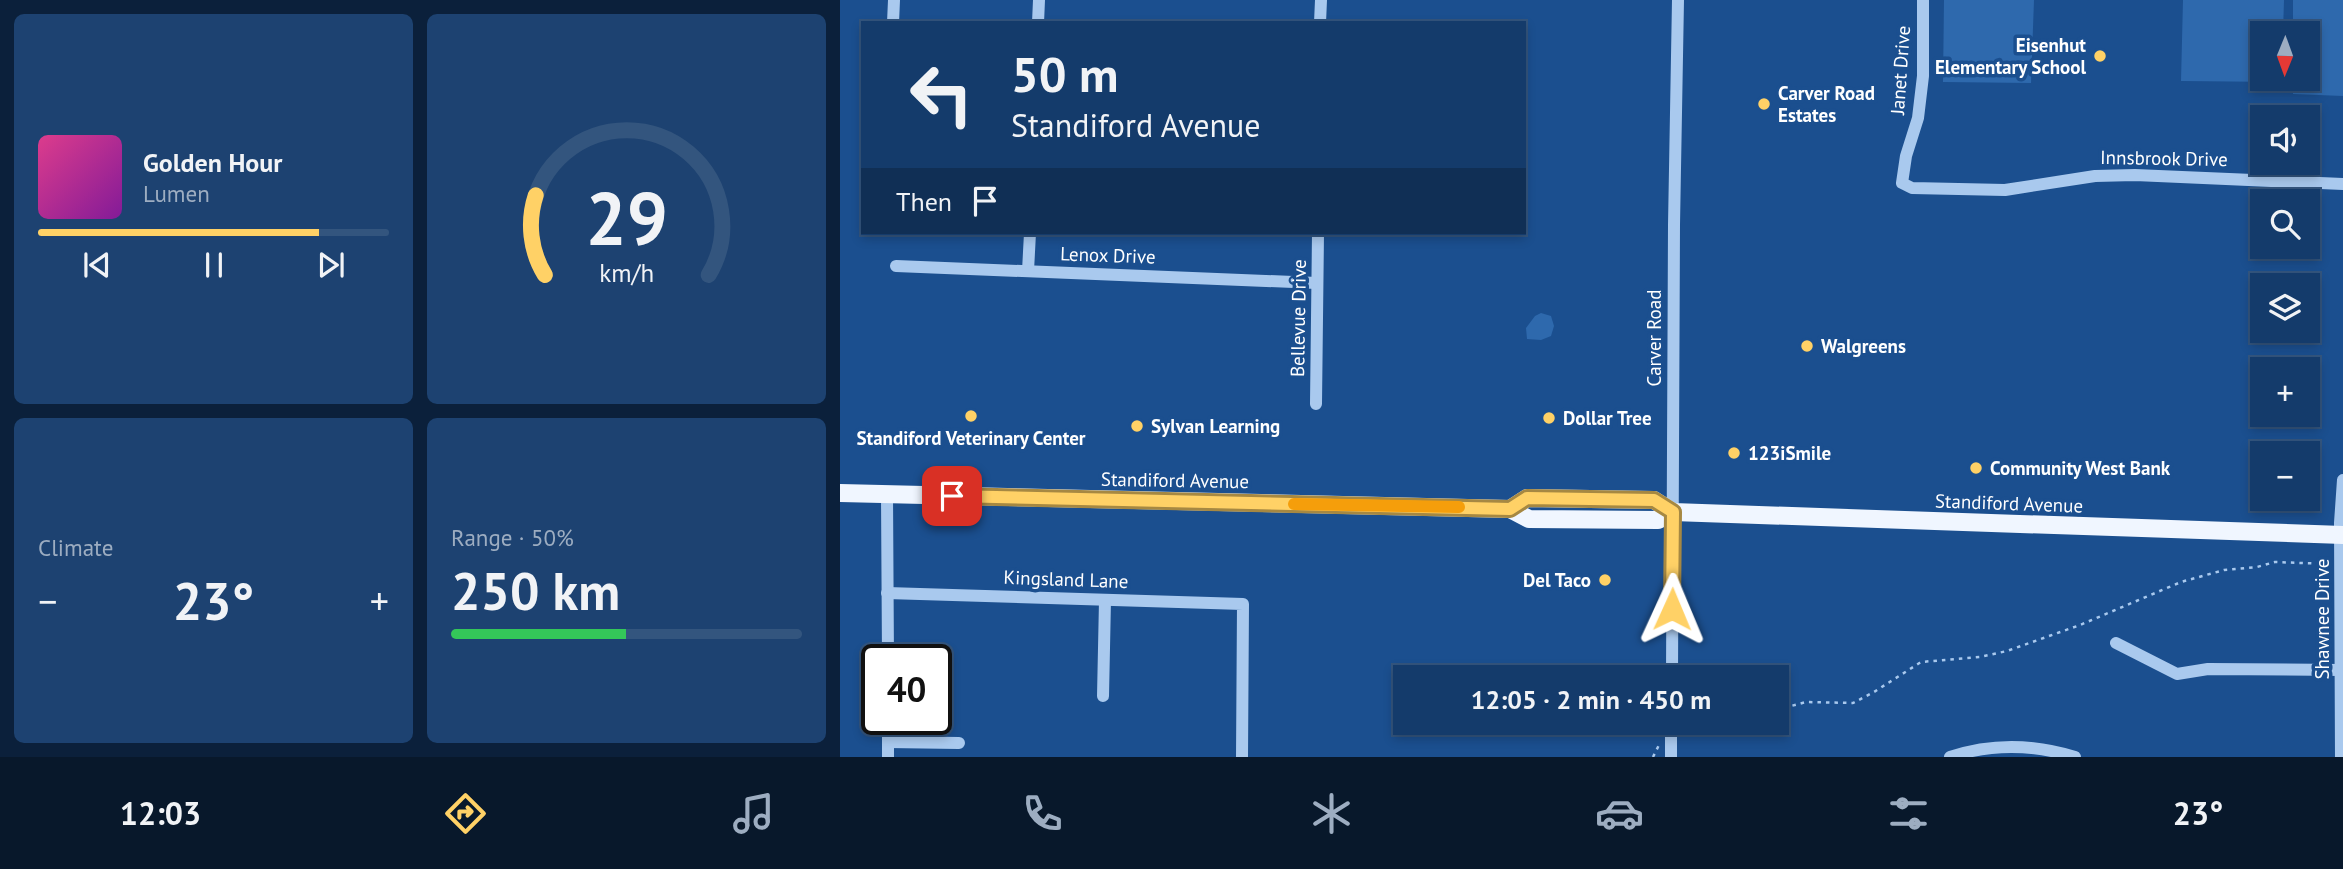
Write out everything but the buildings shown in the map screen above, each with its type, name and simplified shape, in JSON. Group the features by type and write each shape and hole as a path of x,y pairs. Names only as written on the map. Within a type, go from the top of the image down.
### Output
{"main road":[{"name":"Standiford Avenue","path":"840,494 1510,509 1529,519 1559,520 1658,520 1673,512 2342,535"}],"street":[{"path":"893,21 894,0"},
{"path":"1038,0 1038,21"},
{"path":"1320,21 1321,0"},
{"name":"Carver Road","path":"1672,665 1678,0"},
{"name":"Janet Drive","path":"1902,183 1906,156 1918,118 1923,76 1923,0"},
{"name":"Innsbrook Drive","path":"1902,183 1912,188 2005,190 2095,176 2135,174 2343,184"},
{"path":"1028,271 1030,235"},
{"name":"Bellevue Drive","path":"1316,404 1318,235"},
{"name":"Lenox Drive","path":"896,266 1317,283"},
{"name":"Shawnee Drive","path":"2341,757 2340,498 2343,480"},
{"path":"887,495 888,644"},
{"name":"Kingsland Lane","path":"887,593 1242,604 1242,757"},
{"path":"1102,696 1105,600"},
{"path":"2116,643 2177,674 2208,669 2342,670"},
{"path":"888,735 888,757"},
{"path":"1671,735 1671,757"},
{"path":"888,742 958,743"},
{"path":"1951,757 2010,746 2033,747 2075,757"}],"path":[{"path":"1789,707 1807,702 1853,703 1921,662 1980,657 2007,651 2081,625 2188,580 2224,570 2274,562 2329,564"},
{"path":"1653,757 1656,747 1664,740"}],"shaded area":[{"path":"1944,0 2034,0 2031,83 1943,82"},
{"path":"2183,0 2284,0 2283,21 2250,21 2250,82 2181,81"},
{"path":"2293,0 2343,0 2343,96 2293,94 2293,91 2320,91 2320,21 2293,21"},
{"path":"1541,313 1551,316 1554,326 1551,336 1541,340 1527,339 1526,328 1535,316"}],"slow traffic":[{"path":"1294,504 1459,507"}],"place":[{"name":"Eisenhut Elementary School","path":"2100,56"},
{"name":"Carver Road Estates","path":"1764,104"},
{"name":"Walgreens","path":"1807,346"},
{"name":"Standiford Veterinary Center","path":"971,416"},
{"name":"Dollar Tree","path":"1549,418"},
{"name":"Sylvan Learning","path":"1137,426"},
{"name":"123iSmile","path":"1734,453"},
{"name":"Community West Bank","path":"1976,468"},
{"name":"Del Taco","path":"1605,580"}],"route":[{"path":"952,496 1510,509 1527,498 1654,500 1673,512 1672,609"}]}
